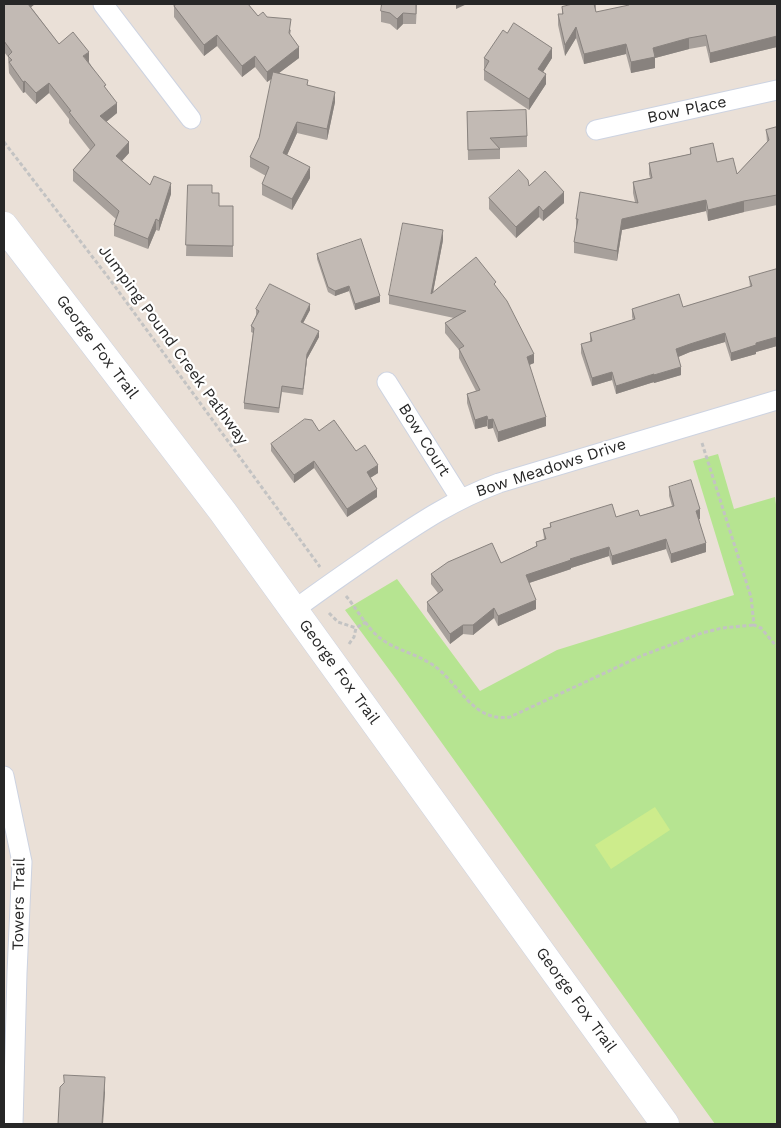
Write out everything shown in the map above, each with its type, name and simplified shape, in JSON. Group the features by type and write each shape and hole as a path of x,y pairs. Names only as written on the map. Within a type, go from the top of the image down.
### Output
{"street":[{"path":"102,4 191,119"},
{"name":"Bow Place","path":"596,130 777,90"},
{"name":"George Fox Trail","path":"4,226 222,512 665,1124"},
{"name":"Bow Court","path":"387,382 460,498"},
{"name":"Bow Meadows Drive","path":"294,610 425,518 460,498 499,483 777,400"},
{"name":"Towers Trail","path":"4,776 22,862 13,1124"}],"path":[{"name":"Jumping Pound Creek Pathway","path":"4,142 111,281 319,565"},
{"path":"702,443 750,596 754,625"},
{"path":"348,598 379,637 437,668 473,706 483,713 499,718 510,717 641,656 702,633 722,628 754,625 761,628 777,647"},
{"path":"356,628 366,622"}],"green space":[{"path":"718,454 734,509 775,497 777,512 777,1124 715,1124 345,610 397,579 480,691 557,650 734,595 693,461"},
{"path":"655,807 670,830 611,869 595,845"}],"building":[{"path":"4,4 28,4 59,44 73,32 89,52 83,56 106,85 104,86 117,103 100,116 129,142 116,156 150,185 154,176 171,183 159,221 156,219 148,239 114,225 119,211 73,170 95,145 49,83 36,93 25,81 23,82 9,62 12,60 8,56 12,52 4,41"},
{"path":"177,4 248,4 258,16 263,12 267,17 291,19 289,33 299,47 267,72 255,56 242,66 217,35 204,45 174,6"},
{"path":"382,4 416,4 416,14 403,13 397,19 390,13 381,11"},
{"path":"573,4 594,4 596,12 629,4 777,4 777,36 710,53 706,35 689,38 653,48 655,57 631,62 626,44 584,54 576,27 565,45 558,14 563,14 562,7"},
{"path":"514,23 552,48 538,69 546,74 529,99 484,70 489,61 484,58 503,30 507,33"},
{"path":"273,72 308,80 307,85 335,92 327,129 297,122 283,153 310,167 292,199 262,184 269,167 250,157 259,138"},
{"path":"526,110 527,136 490,138 500,149 468,150 467,112"},
{"path":"777,127 777,195 708,210 706,200 622,219 617,251 574,242 580,192 638,203 633,182 652,178 649,163 691,154 690,148 713,143 717,162 733,158 737,174 769,140 766,130"},
{"path":"519,170 528,180 529,186 545,171 564,192 543,211 539,206 516,227 489,198"},
{"path":"188,185 212,185 212,193 219,193 219,206 233,206 233,246 186,245"},
{"path":"403,223 443,230 431,294 476,257 496,282 494,284 507,301 534,354 527,357 546,417 498,432 493,419 488,420 487,416 475,420 467,394 480,390 459,349 464,346 445,323 466,311 389,295"},
{"path":"361,239 380,296 355,304 349,286 335,291 328,287 317,254"},
{"path":"777,269 777,337 731,353 725,333 676,349 681,367 616,386 612,372 592,378 581,344 592,341 590,333 635,319 632,309 679,294 683,307 752,286 749,277"},
{"path":"270,284 310,304 301,322 319,331 307,354 303,389 282,386 279,408 244,403 254,328 251,326 259,311 256,309"},
{"path":"305,419 312,420 319,431 334,420 356,451 365,445 378,465 367,472 377,489 347,509 314,461 294,475 271,444"},
{"path":"691,480 700,509 696,511 706,543 671,554 666,539 612,556 609,547 570,559 526,575 536,600 498,616 494,608 473,625 463,625 450,634 427,602 443,590 431,574 448,562 492,543 501,563 537,546 536,542 546,539 543,529 551,527 550,523 612,504 616,517 638,510 640,516 674,506 669,487"},
{"path":"64,1075 105,1077 102,1124 58,1124 60,1087 64,1083"}]}
